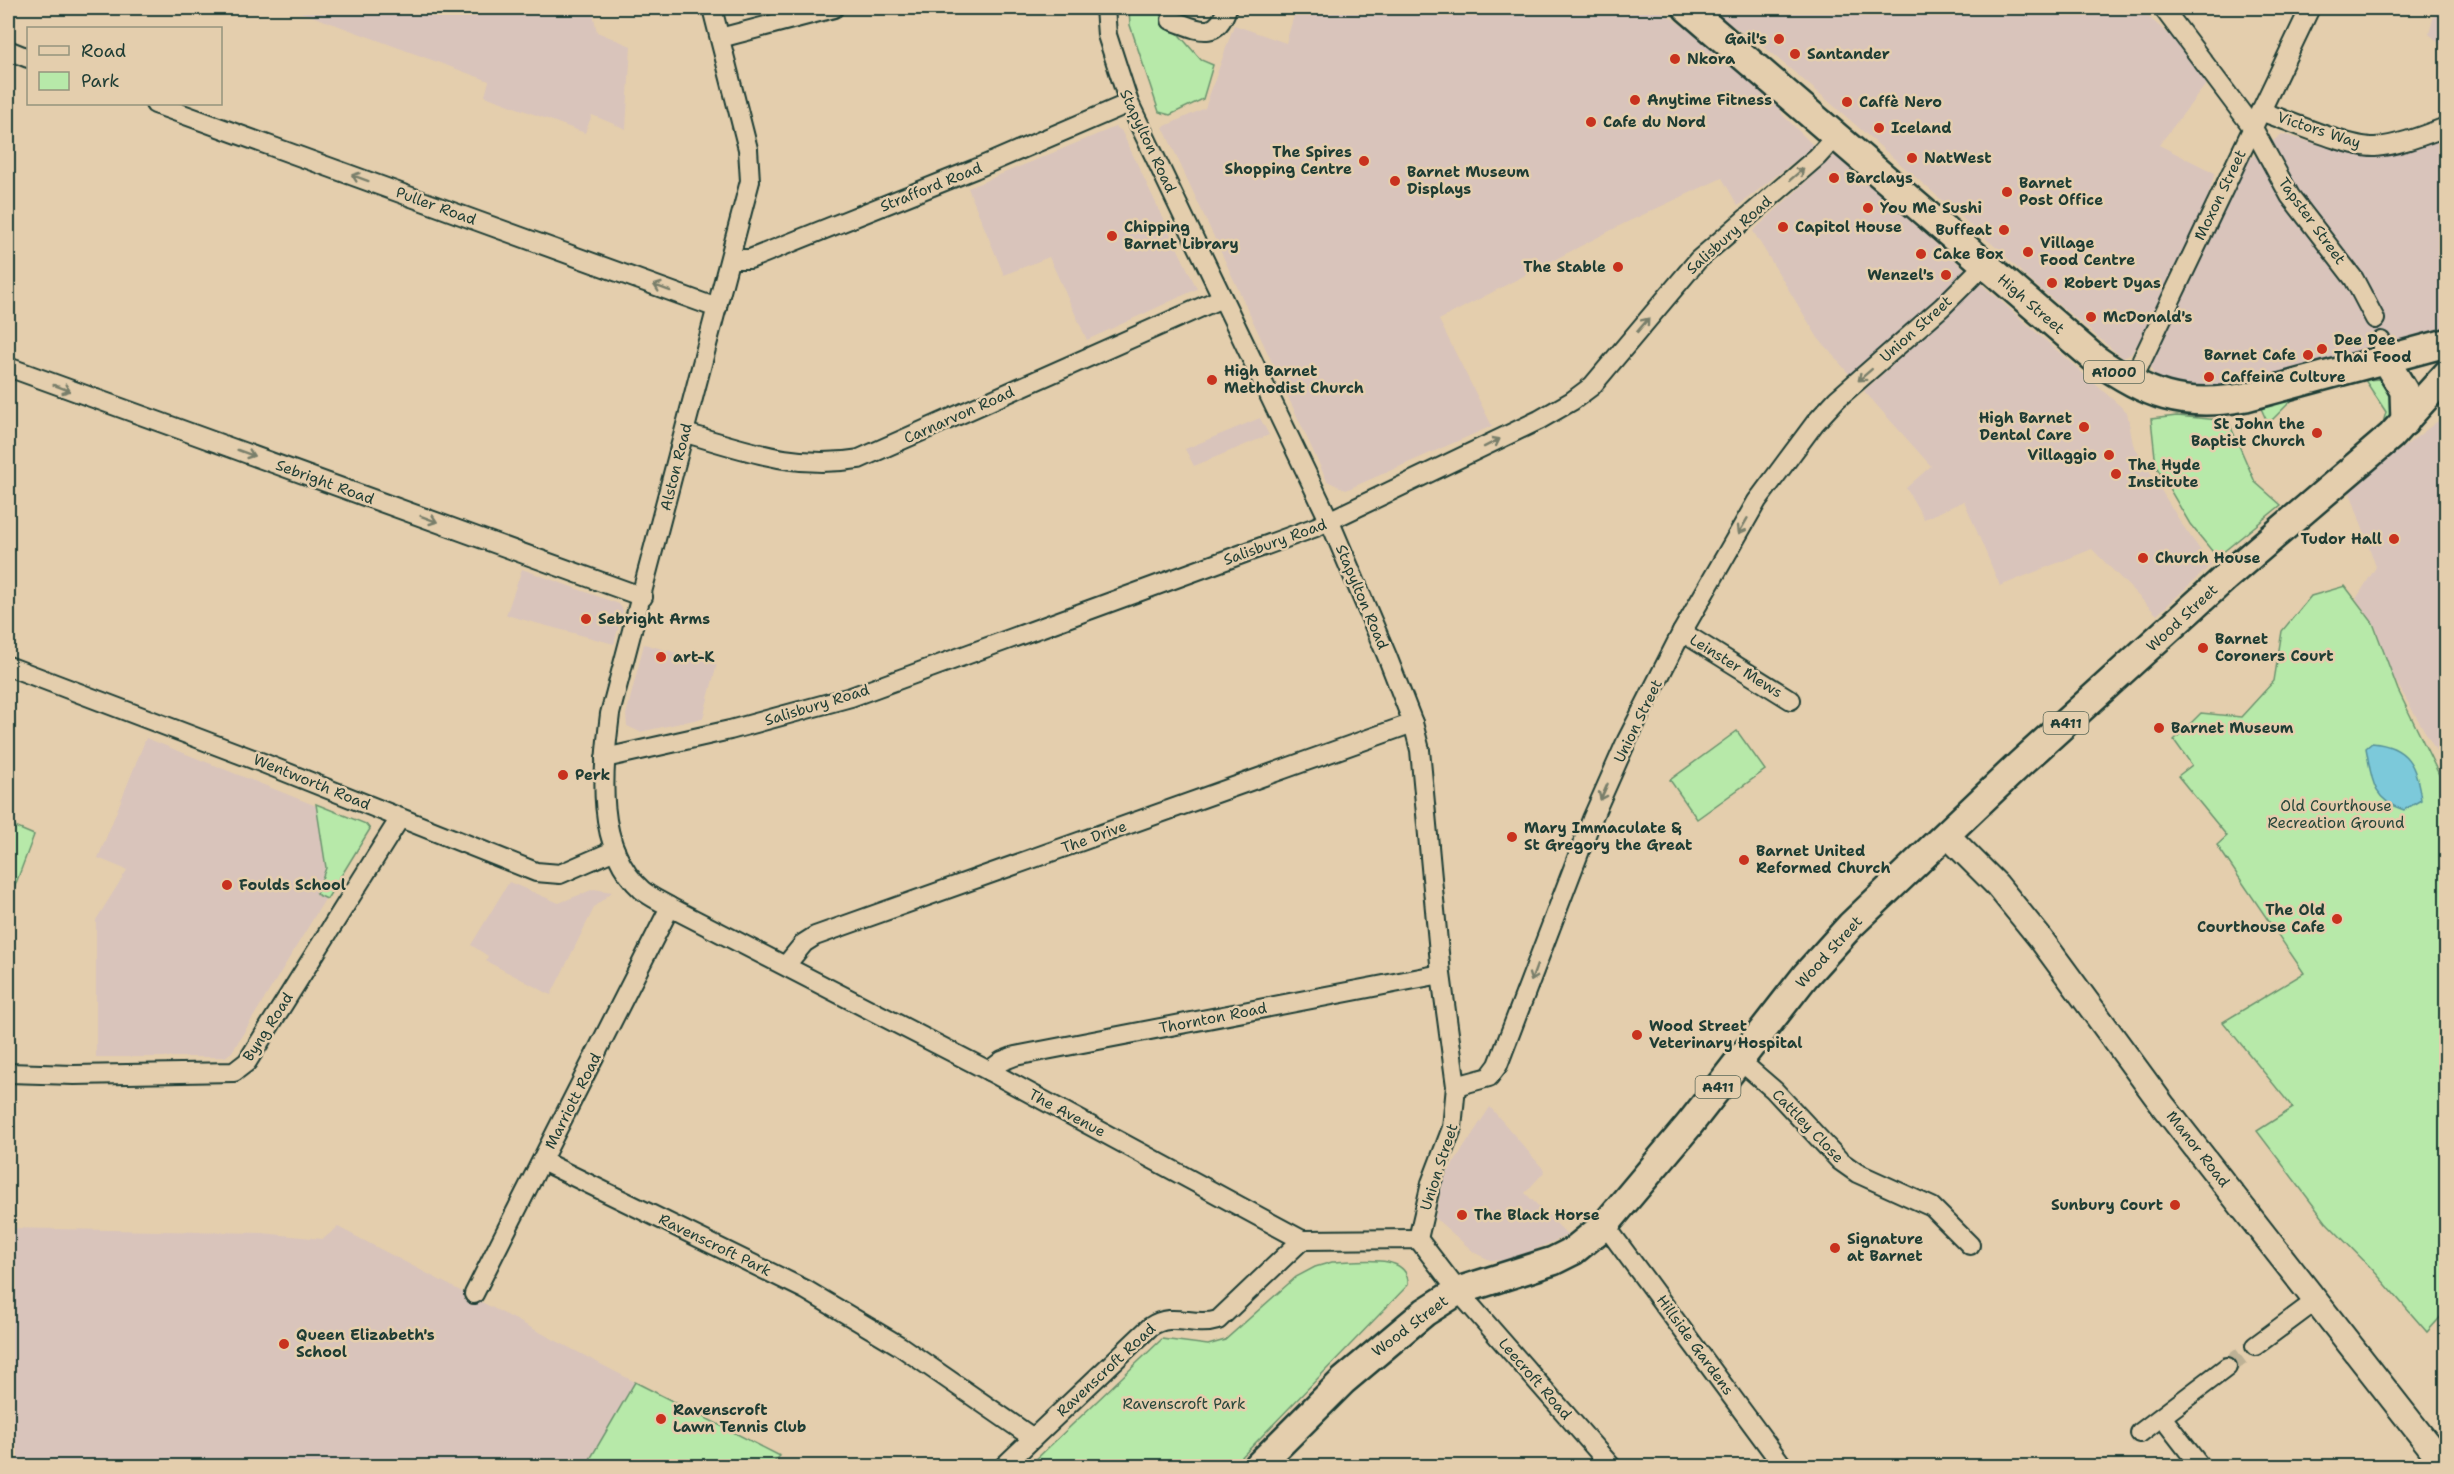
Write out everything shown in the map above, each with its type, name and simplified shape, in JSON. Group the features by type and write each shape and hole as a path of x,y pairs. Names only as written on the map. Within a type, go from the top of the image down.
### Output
{"main road":[{"name":"High Street","path":"1687,8 2094,358 2131,383 2150,392 2188,401 2215,403 2246,397 2383,351 2435,346"},
{"name":"A411","path":"2435,346 2422,364 2443,391"},
{"path":"2383,351 2404,391 2405,422"},
{"name":"Wood Street","path":"1258,1467 1306,1416 1372,1355 1425,1312 1458,1291 1553,1261 1573,1251 1605,1225 1689,1125 1738,1059 1806,975 1851,925 2020,764 2226,577 2443,391"}],"street":[{"name":"Alston Road","path":"670,907 640,888 615,850 606,815 604,758 610,714 643,597 731,259 751,167 712,8"},
{"path":"720,38 834,8"},
{"name":"Stapylton Road","path":"1106,8 1107,35 1129,104 1330,522 1413,723 1423,771 1441,974 1456,1086"},
{"path":"1171,20 1202,31 1213,30 1222,22 1227,8"},
{"name":"Tapster Street","path":"2166,8 2253,128 2290,196 2354,279 2375,319"},
{"name":"Moxon Street","path":"2131,383 2175,285 2310,8"},
{"path":"8,50 27,58"},
{"name":"Strafford Road","path":"731,259 750,259 975,169 1129,104"},
{"name":"Puller Road","path":"158,105 717,308"},
{"name":"Victors Way","path":"2260,111 2373,147 2400,142 2446,127"},
{"name":"Salisbury Road","path":"604,758 730,730 850,697 1330,522 1539,420 1572,401 1592,386 1698,260 1817,157 1837,135"},
{"name":"Union Street","path":"1418,1239 1431,1183 1452,1128 1456,1086 1489,1077 1498,1065 1592,819 1627,740 1682,632 1757,501 1815,423 1837,399 1942,307 1985,264"},
{"name":"Carnarvon Road","path":"685,433 793,462 829,464 859,459 1222,298"},
{"name":"Sebright Road","path":"8,367 643,597"},
{"name":"Leinster Mews","path":"1682,632 1791,700"},
{"name":"Wentworth Road","path":"8,666 536,872 560,874 615,850"},
{"name":"The Drive","path":"786,965 804,943 815,936 1413,723"},
{"name":"Byng Road","path":"8,1073 85,1075 234,1072 247,1062 400,818"},
{"name":"Manor Road","path":"1947,836 1996,885 2040,938 2164,1107 2317,1300 2445,1467"},
{"name":"The Avenue","path":"670,907 989,1071 1302,1240 1418,1239"},
{"name":"Marriott Road","path":"474,1294 670,907"},
{"name":"Thornton Road","path":"989,1071 1002,1061 1015,1056 1441,974"},
{"name":"Cattley Close","path":"1738,1059 1774,1090 1840,1161 1857,1173 1932,1207 1970,1245"},
{"name":"Ravenscroft Park","path":"542,1161 806,1290 900,1346 1033,1438"},
{"name":"Hillside Gardens","path":"1605,1225 1783,1467"},
{"path":"1418,1239 1458,1291"},
{"name":"Ravenscroft Road","path":"1004,1467 1150,1327 1160,1320 1170,1318 1208,1323 1218,1320 1302,1240"},
{"name":"Leecroft Road","path":"1458,1291 1611,1467"},
{"path":"2255,1346 2317,1300"},
{"path":"2140,1433 2227,1367"},
{"path":"2162,1417 2200,1467"}],"shaded area":[{"path":"290,8 592,8 597,32 631,46 626,129 592,115 585,133 485,96 489,81"},
{"path":"1296,8 1657,8 1693,33 1778,105 1783,115 1814,146 1738,206 1722,178 1623,224 1439,320 1492,426 1346,490 1327,481 1163,127 1205,108 1234,25 1286,43"},
{"path":"1707,8 2138,8 2179,43 2207,83 2159,145 2215,173 2190,257 2246,162 2282,134 2352,154 2376,156 2403,152 2446,136 2446,329 2340,363 2241,387 2183,389 2153,375 2151,366 2174,288 2131,354 2123,358 2028,279 1999,250 1819,93 1765,48"},
{"path":"2436,8 2446,8 2446,48 2429,34"},
{"path":"1115,127 1121,130 1197,289 1087,340 1049,257 1004,275 968,188"},
{"path":"1835,155 1966,270 1922,315 1850,375 1818,338 1753,231"},
{"path":"1978,281 2127,412 2133,444 2181,523 2211,565 2157,615 2092,549 2000,586 1964,501 1924,519 1906,488 1931,466 1864,391 1930,331"},
{"path":"2446,415 2446,768 2391,673 2374,624 2356,599 2376,567 2350,492 2389,458"},
{"path":"1260,418 1269,435 1194,466 1185,449"},
{"path":"522,569 619,604 623,610 614,644 506,615"},
{"path":"644,644 717,664 703,718 640,732 627,726 626,715"},
{"name":"Foulds School","path":"146,738 369,827 232,1052 225,1057 96,1057 96,920 127,870 98,858"},
{"path":"509,882 559,903 594,889 612,892 595,906 551,995 486,961 488,956 471,945"},
{"path":"1490,1107 1545,1171 1525,1193 1568,1235 1509,1261 1490,1260 1475,1253 1435,1218 1444,1178"},
{"name":"Queen Elizabeth's School","path":"338,1227 635,1382 586,1466 8,1466 8,1228 262,1233 323,1239"}],"green space":[{"path":"1129,8 1181,8 1174,29 1201,60 1213,65 1203,99 1170,115 1159,112 1130,25"},
{"path":"2380,379 2393,389 2395,411 2383,423 2386,412 2365,380"},
{"path":"2299,393 2268,424 2260,406"},
{"name":"St John the Baptist Church","path":"2177,416 2220,420 2230,425 2255,482 2281,505 2217,557 2190,524 2156,466 2151,419"},
{"name":"Old Courthouse Recreation Ground","path":"2345,586 2373,623 2398,690 2446,789 2446,1311 2427,1332 2373,1270 2326,1222 2257,1131 2293,1108 2223,1022 2304,973 2217,845 2227,836 2178,776 2192,765 2174,740 2201,713 2241,717 2274,681 2282,631 2311,596"},
{"path":"1737,731 1765,770 1697,819 1670,780"},
{"path":"316,804 366,824 370,829 327,899 316,894 326,868"},
{"path":"8,824 34,835 15,886 8,882"},
{"name":"Ravenscroft Park","path":"1367,1260 1391,1263 1400,1267 1406,1274 1408,1285 1233,1466 1029,1466 1162,1339 1208,1345 1225,1340 1296,1277 1315,1267 1332,1262"},
{"name":"Ravenscroft Lawn Tennis Club","path":"635,1382 780,1456 770,1466 586,1466"}],"water":[{"path":"2372,743 2394,748 2402,753 2417,777 2421,800 2404,810 2393,806 2379,794 2372,778 2366,748"}],"tunnel":[{"path":"2227,1367 2255,1346"}],"place":[{"name":"Gail's","path":"1779,39"},
{"name":"Santander","path":"1795,54"},
{"name":"Nkora","path":"1675,59"},
{"name":"Anytime Fitness","path":"1635,100"},
{"name":"Caffè Nero","path":"1847,102"},
{"name":"Cafe du Nord","path":"1591,122"},
{"name":"Iceland","path":"1879,128"},
{"name":"NatWest","path":"1912,158"},
{"name":"The Spires Shopping Centre","path":"1364,161"},
{"name":"Barclays","path":"1834,178"},
{"name":"Barnet Museum Displays","path":"1395,181"},
{"name":"Barnet Post Office","path":"2007,192"},
{"name":"You Me Sushi","path":"1868,208"},
{"name":"Capitol House","path":"1783,227"},
{"name":"Buffeat","path":"2004,230"},
{"name":"Chipping Barnet Library","path":"1112,236"},
{"name":"Village Food Centre","path":"2028,252"},
{"name":"Cake Box","path":"1921,254"},
{"name":"The Stable","path":"1618,267"},
{"name":"Wenzel's","path":"1946,275"},
{"name":"Robert Dyas","path":"2052,283"},
{"name":"McDonald's","path":"2091,317"},
{"name":"Dee Dee Thai Food","path":"2322,349"},
{"name":"Barnet Cafe","path":"2308,355"},
{"name":"Caffeine Culture","path":"2209,377"},
{"name":"High Barnet Methodist Church","path":"1212,380"},
{"name":"High Barnet Dental Care","path":"2084,427"},
{"name":"St John the Baptist Church","path":"2317,433"},
{"name":"Villaggio","path":"2109,455"},
{"name":"The Hyde Institute","path":"2116,474"},
{"name":"Tudor Hall","path":"2394,539"},
{"name":"Church House","path":"2143,558"},
{"name":"Sebright Arms","path":"586,619"},
{"name":"Barnet Coroners Court","path":"2203,648"},
{"name":"art-K","path":"661,657"},
{"name":"Barnet Museum","path":"2159,728"},
{"name":"Perk","path":"563,775"},
{"name":"Mary Immaculate & St Gregory the Great","path":"1512,837"},
{"name":"Barnet United Reformed Church","path":"1744,860"},
{"name":"Foulds School","path":"227,885"},
{"name":"The Old Courthouse Cafe","path":"2337,919"},
{"name":"Wood Street Veterinary Hospital","path":"1637,1035"},
{"name":"Sunbury Court","path":"2175,1205"},
{"name":"The Black Horse","path":"1462,1215"},
{"name":"Signature at Barnet","path":"1835,1248"},
{"name":"Queen Elizabeth's School","path":"284,1344"},
{"name":"Ravenscroft Lawn Tennis Club","path":"661,1419"}]}
